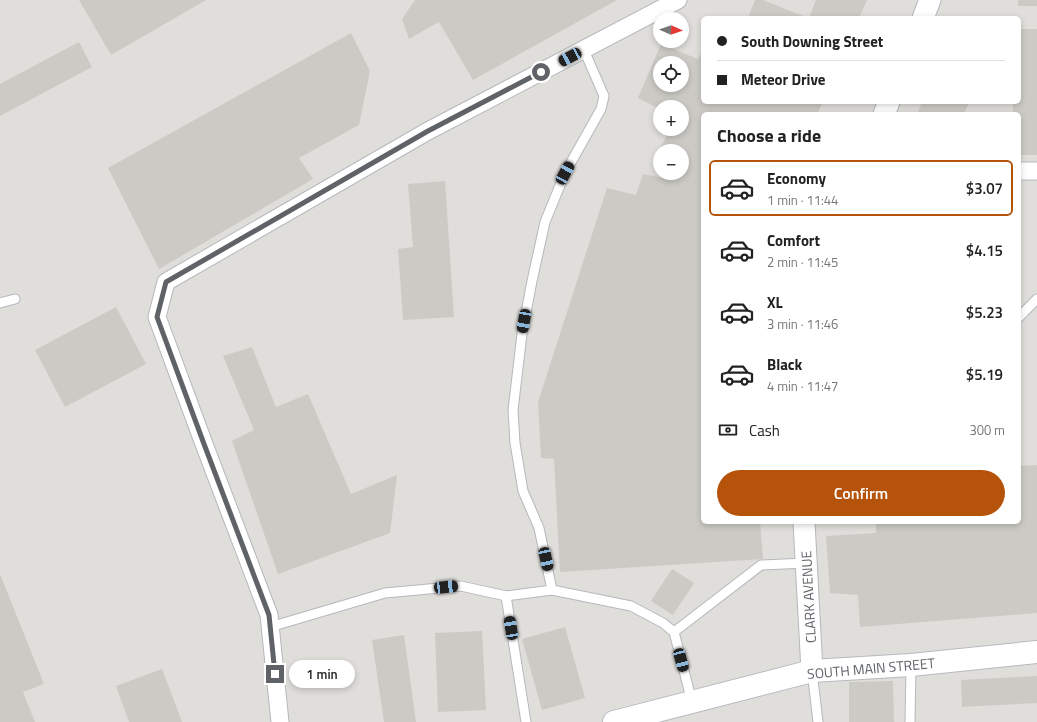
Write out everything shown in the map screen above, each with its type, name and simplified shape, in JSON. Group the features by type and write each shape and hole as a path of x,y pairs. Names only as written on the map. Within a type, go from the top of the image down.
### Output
{"main road":[{"name":"SOUTH MAIN STREET","path":"614,722 812,671 911,665 1037,652"}],"street":[{"path":"280,722 269,615 157,317 166,282 428,131 678,0"},
{"path":"924,16 930,0"},
{"path":"1021,171 1037,171"},
{"name":"CLARK AVENUE","path":"804,524 812,671"}],"lane":[{"path":"552,590 539,528 523,491 515,443 513,410 522,334 545,222 565,173 601,109 604,96 584,50"},
{"path":"0,303 15,299"},
{"path":"1021,315 1037,299"},
{"path":"674,632 761,565 806,563"},
{"path":"270,627 385,593 461,586 506,596 552,590 632,606 663,623 674,632 692,702"},
{"path":"506,596 526,722"},
{"path":"910,722 911,665"},
{"path":"812,671 818,722"}],"shaded area":[{"path":"0,0 1037,0 1037,722 0,722"}],"building":[{"path":"79,0 206,0 111,55"},
{"path":"415,0 617,0 473,80 439,22 409,39 402,19"},
{"path":"755,0 763,0 803,16 749,16"},
{"path":"816,0 867,0 860,16 810,16"},
{"path":"1018,0 1037,0 1037,6 1018,6"},
{"path":"1021,29 1037,29 1037,155 1021,155 1021,112 1013,112 1013,104 1021,104"},
{"path":"351,33 370,71 359,125 299,158 313,179 159,269 108,168"},
{"path":"79,42 92,67 0,116 0,84"},
{"path":"659,48 671,48 698,59 701,54 701,104 822,104 818,112 701,112 701,524 760,524 763,559 560,572 554,459 541,458 538,402 607,188 636,195 643,174 653,176 653,180 689,180 689,144 662,144 666,136 689,136 689,100 653,100 653,106 638,98 653,63 653,92 689,92 689,56 656,56"},
{"path":"921,104 968,104 965,112 918,112"},
{"path":"445,181 454,317 403,320 398,249 413,247 408,184"},
{"path":"116,307 146,364 65,407 35,350"},
{"path":"252,347 276,407 308,394 351,494 397,475 390,533 278,574 232,441 254,430 223,356"},
{"path":"1037,465 1037,613 860,627 858,595 830,593 826,536 876,533 876,524 1021,524 1021,466"},
{"path":"672,569 694,583 673,615 651,601"},
{"path":"0,574 44,684 23,692 35,722 0,722"},
{"path":"565,627 585,698 542,710 522,639"},
{"path":"482,631 486,710 438,712 435,633"},
{"path":"404,635 416,722 384,722 372,640"},
{"path":"162,669 182,722 129,722 116,686"},
{"path":"1037,676 1037,703 962,707 961,680"},
{"path":"893,681 894,722 849,722 849,682"}],"route":[{"path":"275,674 269,615 157,317 166,282 428,131 541,72"}]}
